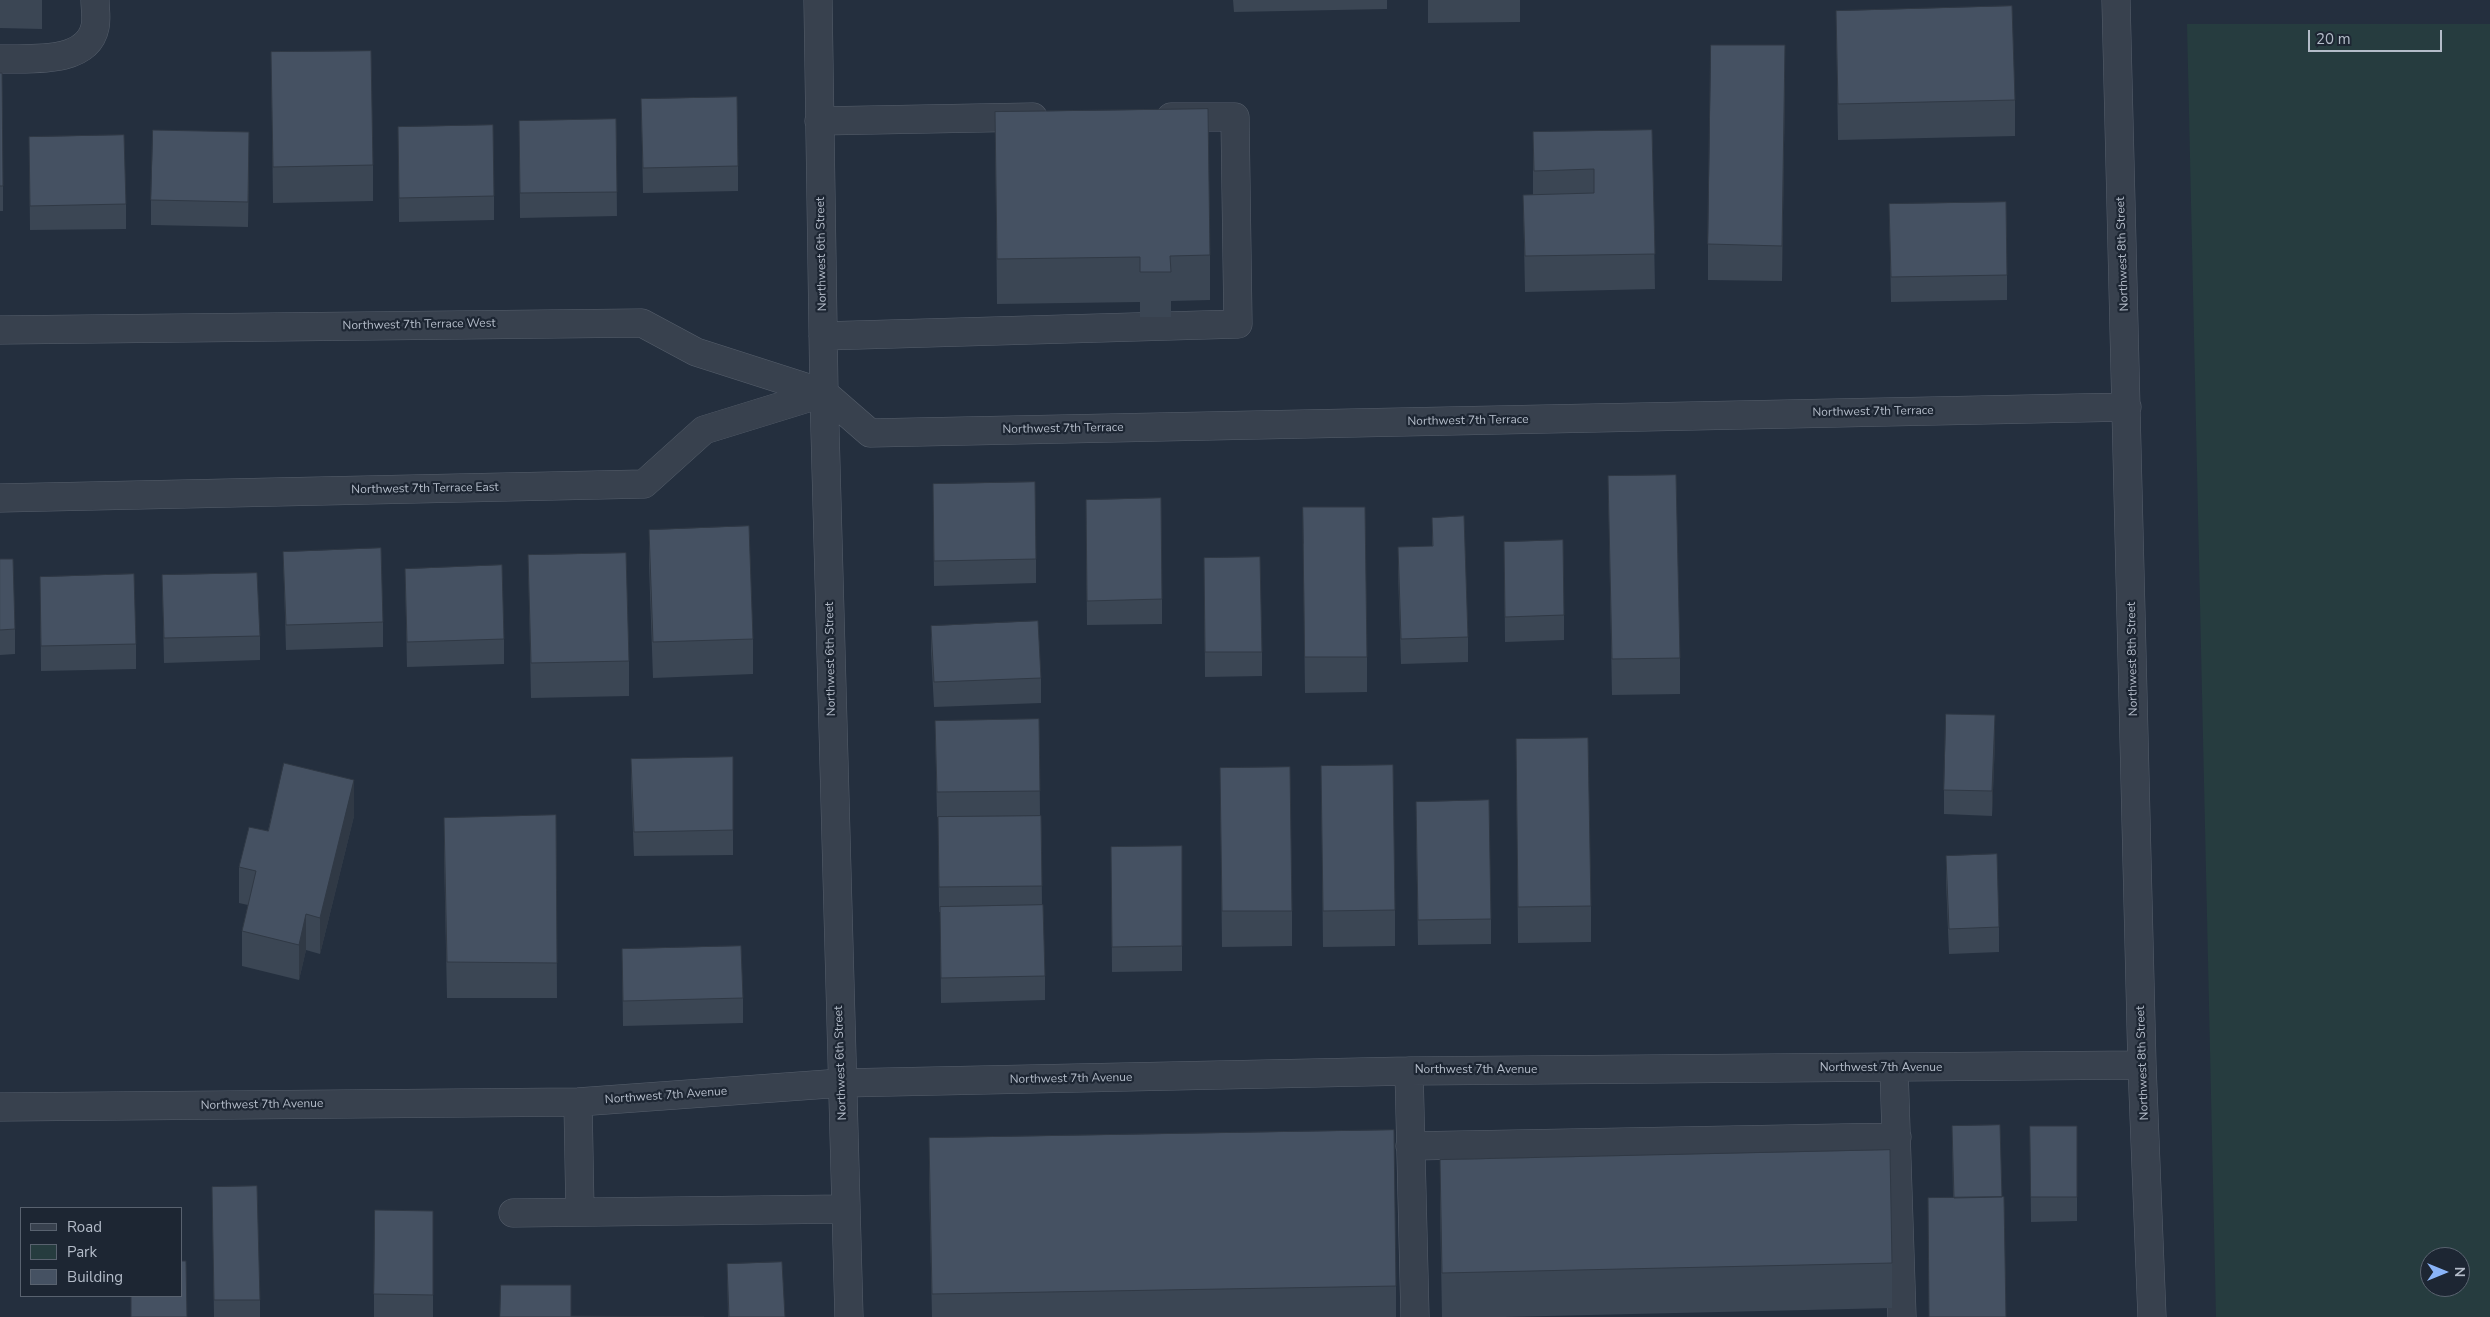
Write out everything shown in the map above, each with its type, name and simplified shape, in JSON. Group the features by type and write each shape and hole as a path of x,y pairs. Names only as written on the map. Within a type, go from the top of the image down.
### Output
{"street":[{"path":"0,59 60,58 78,50 89,40 96,28 95,0"},
{"name":"Northwest 6th Street","path":"818,0 824,393 849,1317"},
{"name":"Northwest 8th Street","path":"2116,0 2142,1065 2152,1317"},
{"path":"819,121 1062,117"},
{"path":"823,336 1238,324 1235,117 1149,117"},
{"name":"Northwest 7th Terrace West","path":"0,330 642,323 696,352 824,393"},
{"name":"Northwest 7th Terrace","path":"824,393 870,433 2127,407"},
{"name":"Northwest 7th Terrace East","path":"0,498 644,484 704,430 824,393"},
{"name":"Northwest 7th Avenue","path":"0,1107 578,1102 842,1084 1409,1071 1894,1069 2142,1065"},
{"path":"1894,1069 1902,1317"},
{"path":"1409,1071 1415,1317"},
{"path":"578,1102 580,1212"},
{"path":"1410,1146 1897,1137"},
{"path":"514,1213 845,1209"}],"green space":[{"path":"2187,24 2490,24 2490,1317 2216,1317"}],"building":[{"path":"2012,6 2015,100 1838,104 1836,11"},
{"path":"1711,45 1785,45 1782,246 1708,244"},
{"path":"371,51 373,165 273,167 271,52"},
{"path":"0,73 2,73 3,186 0,186"},
{"path":"737,97 738,166 643,168 641,99"},
{"path":"1208,109 1210,255 1170,256 1171,272 1140,272 1140,257 997,259 995,112"},
{"path":"616,119 617,192 520,193 519,121"},
{"path":"493,125 494,196 399,198 398,127"},
{"path":"153,130 249,132 248,202 151,200"},
{"path":"1652,130 1655,254 1525,256 1523,195 1594,193 1594,169 1534,171 1533,132"},
{"path":"124,135 126,204 30,206 29,137"},
{"path":"2006,202 2007,275 1891,277 1889,204"},
{"path":"1676,475 1680,658 1612,659 1608,476"},
{"path":"1035,482 1036,559 934,561 933,484"},
{"path":"1161,498 1162,599 1087,601 1086,500"},
{"path":"1303,507 1365,507 1367,657 1305,657"},
{"path":"1464,516 1468,637 1401,639 1398,547 1433,546 1432,518"},
{"path":"749,526 753,639 653,642 649,530"},
{"path":"1563,540 1564,615 1505,617 1504,542"},
{"path":"381,548 383,622 286,625 283,552"},
{"path":"626,553 629,661 531,663 528,555"},
{"path":"1260,557 1262,652 1205,652 1204,558"},
{"path":"0,559 13,559 15,629 0,630"},
{"path":"502,565 504,639 407,642 405,569"},
{"path":"257,573 260,636 164,638 162,575"},
{"path":"134,574 136,644 41,646 40,577"},
{"path":"1038,621 1041,678 934,682 931,626"},
{"path":"1946,714 1995,715 1992,791 1944,790"},
{"path":"1039,719 1040,791 937,792 935,721"},
{"path":"1588,738 1591,906 1518,907 1516,739"},
{"path":"733,757 733,830 634,832 631,759"},
{"path":"284,763 354,780 320,918 306,914 299,945 242,931 256,871 239,867 249,827 268,831"},
{"path":"1393,765 1395,910 1323,911 1321,766"},
{"path":"1290,767 1292,911 1222,911 1220,768"},
{"path":"1489,800 1491,919 1418,920 1416,802"},
{"path":"556,815 557,963 447,962 444,818"},
{"path":"1041,816 1042,886 939,887 938,817"},
{"path":"1182,846 1182,946 1112,947 1111,847"},
{"path":"1997,854 1999,927 1949,929 1946,856"},
{"path":"1043,905 1045,976 941,978 940,907"},
{"path":"741,946 743,998 623,1001 622,949"},
{"path":"2000,1125 2002,1197 1954,1198 1952,1126"},
{"path":"2030,1126 2077,1126 2077,1197 2031,1197"},
{"path":"1394,1130 1396,1286 932,1294 929,1138"},
{"path":"1890,1150 1892,1263 1442,1273 1440,1160"},
{"path":"257,1186 260,1300 214,1300 212,1187"},
{"path":"2004,1197 2006,1317 1929,1317 1928,1198"},
{"path":"375,1210 433,1211 433,1295 374,1294"},
{"path":"182,1261 186,1261 187,1317 131,1317 131,1297 182,1297"},
{"path":"782,1262 785,1317 729,1317 727,1264"},
{"path":"501,1285 571,1285 571,1316 704,1317 500,1317"}]}
